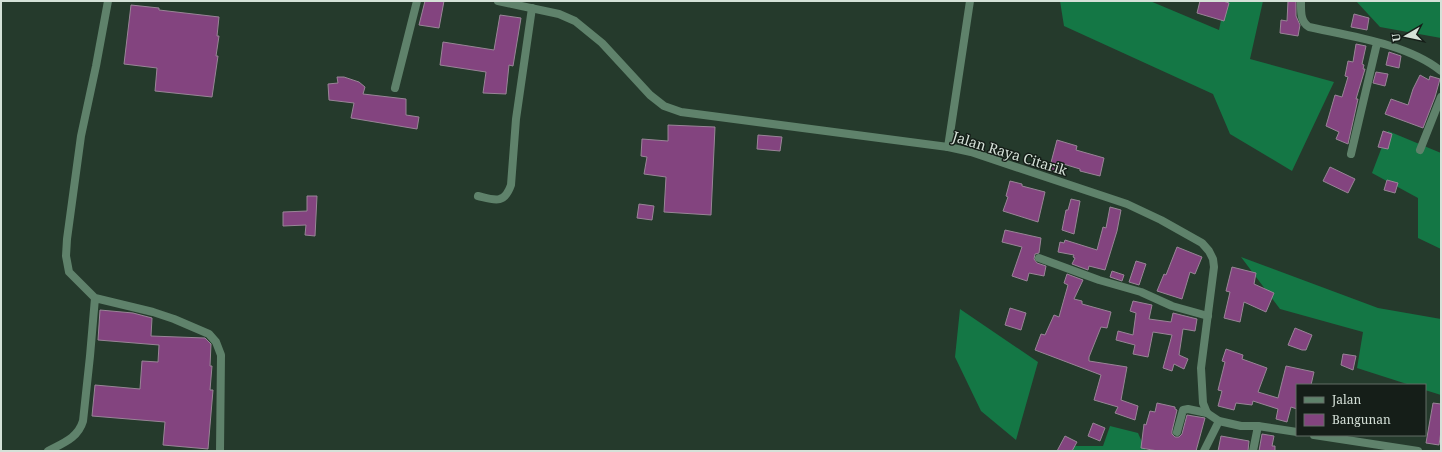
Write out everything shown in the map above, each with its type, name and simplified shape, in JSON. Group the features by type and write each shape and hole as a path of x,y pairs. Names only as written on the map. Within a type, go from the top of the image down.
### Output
{"street":[{"path":"108,1 81,136 67,239 66,256 69,272 95,298 153,312 174,319 209,334 216,342 221,355 220,451"},
{"path":"395,88 416,1"},
{"name":"Jalan Raya Citarik","path":"498,1 559,14 574,21 602,44 650,95 664,106 681,112 948,147 971,152 1128,204 1161,220 1202,243 1209,251 1213,259 1214,267 1201,368 1203,404 1206,412"},
{"path":"948,147 970,1"},
{"path":"1301,1 1301,11 1305,25 1377,43 1419,57 1441,71"},
{"path":"478,196 497,201 501,200 509,192 511,185 516,119 532,8"},
{"path":"1351,154 1377,43"},
{"path":"1420,150 1441,97"},
{"path":"1039,258 1099,280 1141,292 1172,306 1208,316"},
{"path":"48,451 71,439 80,430 83,421 95,298"},
{"path":"1177,432 1183,410 1188,409 1206,412 1219,421 1241,426 1258,426 1296,431"},
{"path":"1204,451 1219,421"},
{"path":"1253,451 1258,426"},
{"path":"1320,436 1418,451"}],"green space":[{"path":"1060,1 1150,1 1219,30 1225,1 1263,1 1250,59 1334,82 1292,171 1230,134 1213,94 1064,26"},
{"path":"1356,1 1441,1 1441,38 1380,27"},
{"path":"1388,131 1441,153 1441,249 1418,238 1418,198 1372,173"},
{"path":"1241,257 1378,308 1441,319 1441,395 1426,390 1426,384 1407,384 1357,368 1363,332 1280,309"},
{"path":"960,309 1038,362 1016,440 981,411 955,357"},
{"path":"1110,426 1138,433 1146,451 1071,451 1072,446 1103,446"}],"building":[{"path":"425,1 444,1 439,28 419,25"},
{"path":"1200,1 1223,1 1229,3 1224,21 1197,13"},
{"path":"1288,1 1296,1 1296,16 1300,25 1298,36 1280,33 1281,20 1287,21"},
{"path":"131,5 219,17 217,36 219,36 216,56 218,56 212,97 155,91 157,68 124,64"},
{"path":"1354,14 1369,18 1367,30 1351,27"},
{"path":"500,15 521,18 513,66 509,65 506,94 483,93 486,72 440,65 443,42 494,50"},
{"path":"1356,44 1366,46 1362,64 1364,65 1363,69 1365,69 1356,99 1358,99 1348,144 1336,139 1339,132 1326,126 1335,95 1342,97 1348,77 1345,76 1348,61 1353,62"},
{"path":"1389,52 1401,56 1399,68 1386,65"},
{"path":"1376,72 1388,74 1385,86 1373,83"},
{"path":"1420,75 1429,80 1430,76 1440,79 1423,128 1385,114 1391,99 1408,105 1413,89"},
{"path":"337,77 344,77 359,82 365,87 363,94 406,99 406,115 419,117 417,129 351,118 354,103 329,100 328,84 338,83"},
{"path":"668,125 715,127 711,215 664,212 666,177 644,174 647,157 641,156 642,139 668,141"},
{"path":"1383,131 1392,134 1388,149 1378,147"},
{"path":"758,135 782,137 780,151 757,149"},
{"path":"1057,140 1077,146 1076,150 1104,158 1100,176 1080,171 1080,169 1060,163 1059,172 1049,170"},
{"path":"1330,167 1355,179 1348,193 1323,181"},
{"path":"1387,180 1398,183 1395,193 1384,190"},
{"path":"1010,181 1045,192 1038,222 1003,211 1008,197 1006,196"},
{"path":"307,196 317,196 315,236 305,235 306,225 283,226 283,212 307,211"},
{"path":"1071,199 1080,201 1074,234 1062,230 1066,210 1068,210"},
{"path":"639,204 654,206 652,220 637,218"},
{"path":"1110,207 1121,210 1117,231 1105,270 1089,266 1088,270 1072,264 1075,258 1073,257 1074,255 1058,252 1060,242 1064,243 1065,240 1097,250 1103,227 1106,228"},
{"path":"1005,230 1041,238 1039,253 1035,254 1034,259 1037,263 1046,266 1044,276 1029,273 1027,281 1012,276 1022,247 1002,242"},
{"path":"1177,247 1202,257 1195,274 1190,272 1182,299 1157,291 1164,274 1166,275"},
{"path":"1136,261 1146,264 1139,285 1129,282"},
{"path":"1232,267 1256,273 1254,284 1274,293 1266,312 1244,302 1240,322 1224,318 1230,292 1226,291"},
{"path":"1112,271 1124,275 1122,281 1110,277"},
{"path":"1067,274 1083,280 1074,299 1082,301 1082,304 1111,312 1107,328 1101,327 1089,357 1089,361 1127,367 1121,400 1138,406 1135,420 1115,413 1118,407 1094,400 1101,375 1035,350 1041,334 1045,335 1054,315 1059,317 1068,285 1064,283"},
{"path":"1133,301 1152,305 1149,319 1171,322 1173,313 1197,319 1195,331 1183,329 1179,355 1188,359 1184,369 1174,364 1172,371 1163,368 1172,335 1153,332 1148,357 1133,354 1135,345 1116,340 1118,331 1133,335 1136,313 1130,311"},
{"path":"1010,308 1026,313 1021,330 1005,325"},
{"path":"100,310 133,313 152,318 151,336 205,338 211,344 210,366 212,366 210,390 213,390 208,449 163,445 165,422 92,416 95,385 140,389 142,361 158,362 159,345 98,340"},
{"path":"1295,328 1312,335 1306,350 1288,345"},
{"path":"1226,349 1243,355 1242,359 1267,368 1258,392 1278,398 1286,366 1314,372 1311,384 1296,384 1296,409 1291,407 1287,422 1276,419 1278,409 1253,401 1252,405 1236,403 1234,410 1218,406 1222,391 1218,390 1225,362 1222,361"},
{"path":"1343,354 1356,356 1353,370 1341,365"},
{"path":"1157,403 1175,407 1177,410 1172,431 1172,434 1175,437 1179,437 1182,434 1187,415 1205,418 1196,451 1158,451 1141,448 1144,424 1146,425 1150,411 1155,412"},
{"path":"1433,403 1441,404 1441,431 1439,445 1426,443"},
{"path":"1093,423 1105,428 1100,441 1088,436"},
{"path":"1262,434 1274,436 1272,446 1275,446 1275,451 1259,451"},
{"path":"1065,436 1077,442 1072,451 1057,451"},
{"path":"1221,436 1249,441 1248,451 1218,451"}]}
